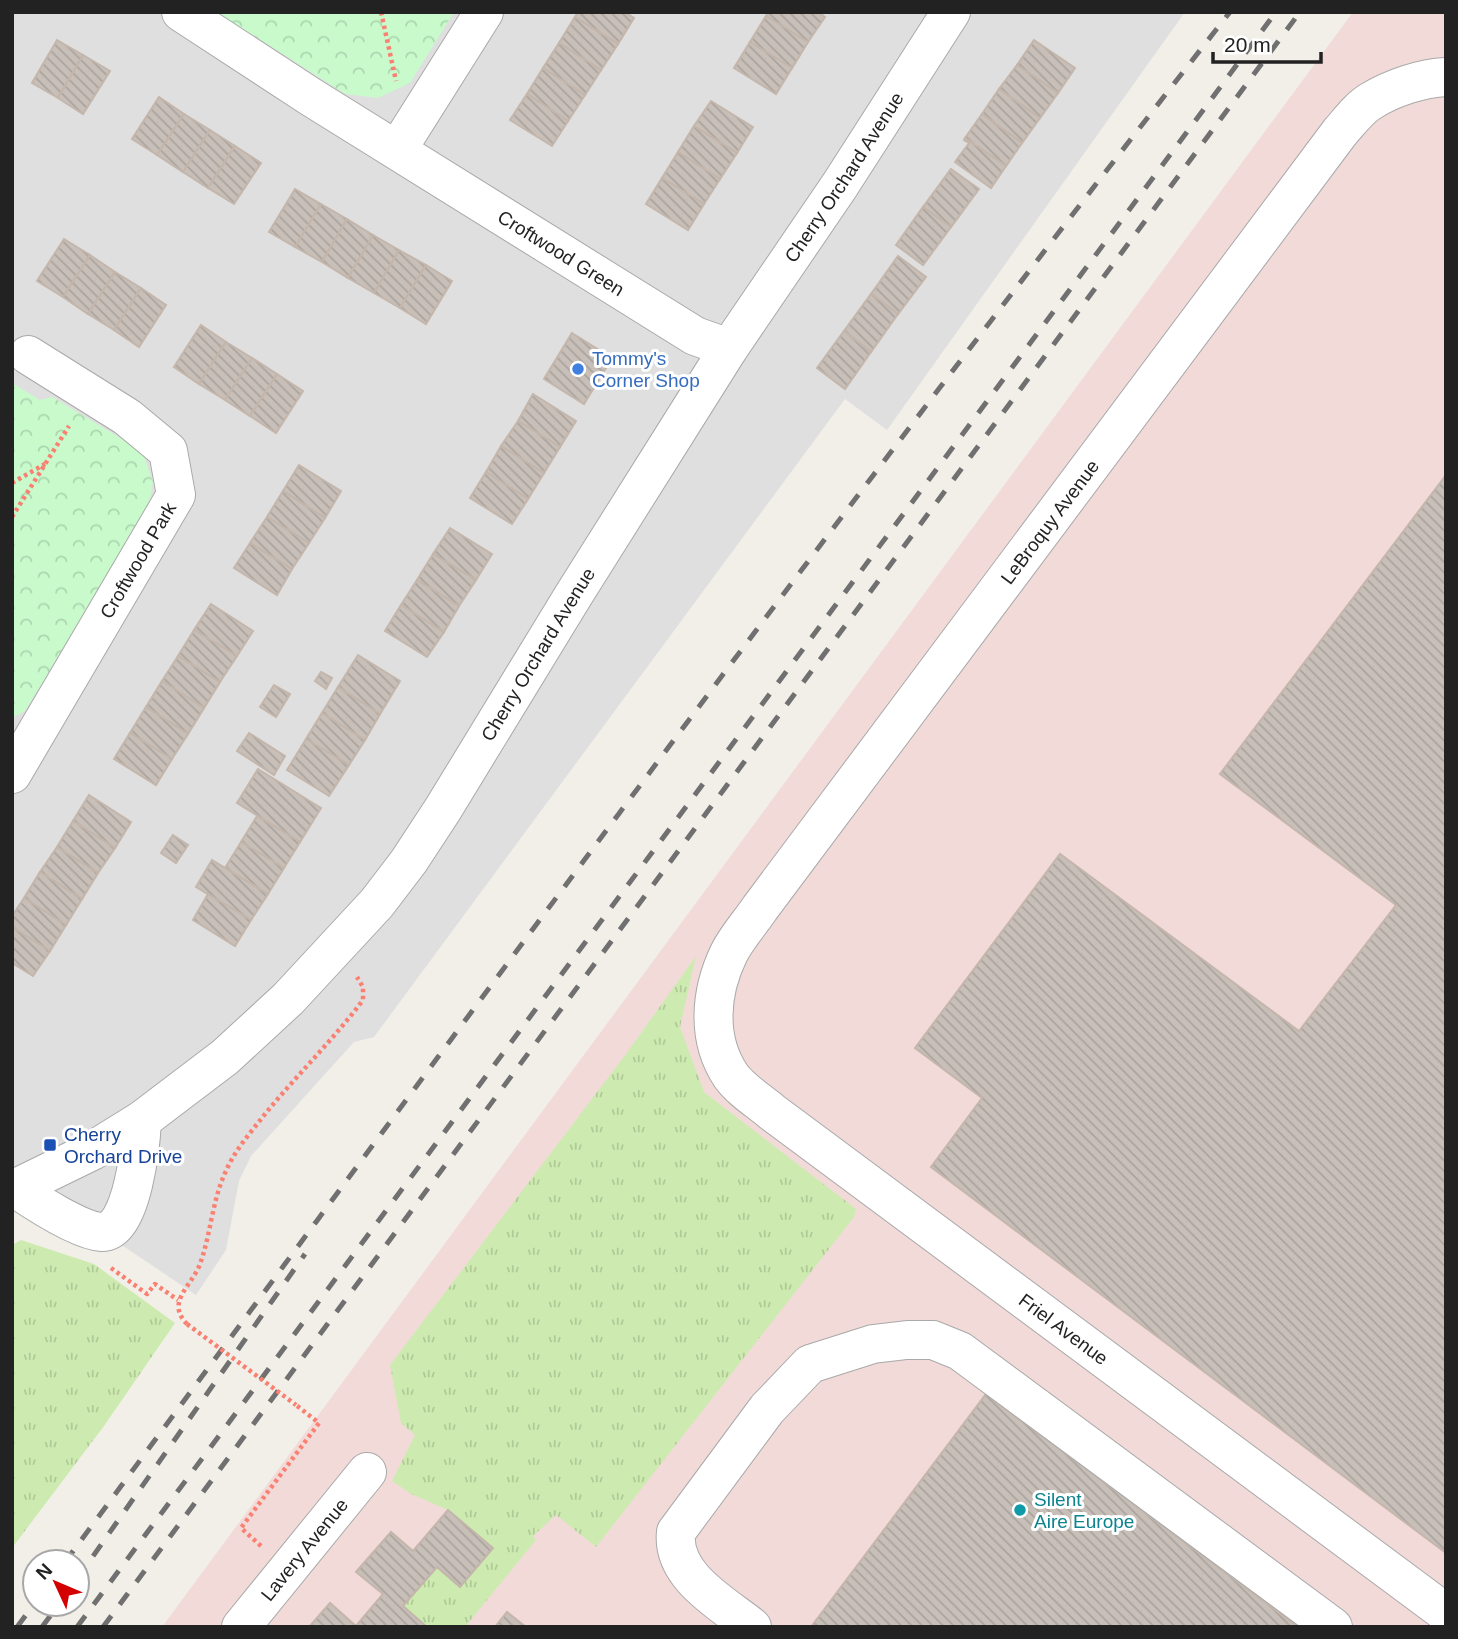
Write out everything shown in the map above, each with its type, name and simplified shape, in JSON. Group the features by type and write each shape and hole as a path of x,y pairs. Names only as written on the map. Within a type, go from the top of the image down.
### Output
{"street":[{"name":"Croftwood Green","path":"181,12 695,336 729,348"},
{"path":"397,150 484,12"},
{"name":"Cherry Orchard Avenue","path":"14,1189 92,1151 142,1120 225,1057 288,999 377,903 431,827 729,348 840,185 951,12"},
{"name":"LeBroquy Avenue","path":"711,1022 717,986 730,952 760,908 1340,132 1371,101 1399,88 1446,77"},
{"name":"Croftwood Park","path":"12,774 176,495 168,451 127,417 28,355"},
{"name":"Friel Avenue","path":"711,1022 719,1052 732,1077 772,1112 1446,1613"},
{"path":"14,1189 45,1209 102,1232 110,1230 116,1224 130,1196 141,1151 142,1120"},
{"path":"752,1627 690,1575 679,1560 674,1546 676,1532 767,1409 810,1364 873,1344 933,1340 960,1351 1333,1627"},
{"name":"Lavery Avenue","path":"241,1627 367,1472"}],"path":[{"path":"381,12 397,87 423,109"},
{"path":"12,517 90,393"},
{"path":"12,483 46,464"},
{"path":"287,1569 241,1528 319,1423 187,1324 177,1309 179,1300 198,1269 218,1191 242,1142 363,1000 363,987 337,947"},
{"path":"129,1281 147,1294 155,1283 179,1300"}],"shaded area":[{"path":"12,12 1185,12 887,430 845,399 374,1037 354,1042 251,1156 239,1181 226,1250 196,1295 12,1171"},
{"path":"1353,12 1446,12 1446,1627 162,1627"}],"green space":[{"path":"217,12 454,12 410,83 378,98 345,94"},
{"path":"12,383 40,400 52,397 142,451 153,482 148,512 25,711 12,718"},
{"path":"696,956 680,1027 704,1092 856,1209 854,1217 596,1547 556,1515 533,1536 536,1540 465,1627 427,1627 403,1606 437,1567 493,1548 448,1510 411,1494 392,1481 415,1435 401,1423 390,1365 626,1054"},
{"path":"21,1240 94,1264 175,1323 104,1426 12,1548 12,1245"}],"building":[{"path":"578,12 625,12 634,18 618,44 575,17"},
{"path":"769,12 818,12 825,17 808,42 766,16"},
{"path":"766,16 808,42 792,68 750,42"},
{"path":"575,17 618,44 601,70 559,43"},
{"path":"57,40 83,55 58,98 32,83"},
{"path":"1034,40 1075,68 1058,93 1017,65"},
{"path":"750,42 792,68 776,94 734,68"},
{"path":"559,43 601,70 585,95 543,68"},
{"path":"83,55 110,71 83,114 58,98"},
{"path":"1017,65 1058,93 1040,118 999,89"},
{"path":"543,68 585,95 568,121 527,94"},
{"path":"999,89 1040,118 1022,143 982,114"},
{"path":"527,94 568,121 552,146 510,120"},
{"path":"159,97 184,114 157,155 132,139"},
{"path":"711,101 753,127 737,153 694,126"},
{"path":"184,114 210,130 183,172 157,155"},
{"path":"982,114 1022,143 1006,166 965,138"},
{"path":"694,126 737,153 720,179 678,152"},
{"path":"210,130 235,146 208,188 183,172"},
{"path":"965,138 1006,166 991,188 955,162 969,143"},
{"path":"235,146 261,163 234,204 208,188"},
{"path":"678,152 720,179 704,204 662,178"},
{"path":"951,169 979,189 951,227 923,207"},
{"path":"662,178 704,204 688,230 646,204"},
{"path":"295,189 321,204 295,247 269,232"},
{"path":"321,204 347,219 322,262 295,247"},
{"path":"923,207 951,227 923,265 896,245"},
{"path":"347,219 373,235 348,278 322,262"},
{"path":"373,235 399,250 374,293 348,278"},
{"path":"64,239 90,255 63,297 37,281"},
{"path":"399,250 426,265 400,308 374,293"},
{"path":"90,255 115,272 88,314 63,297"},
{"path":"898,256 926,277 898,314 871,294"},
{"path":"426,265 452,281 426,324 400,308"},
{"path":"115,272 141,288 114,330 88,314"},
{"path":"141,288 166,305 139,347 114,330"},
{"path":"871,294 898,314 871,352 844,331"},
{"path":"201,325 226,342 199,384 174,367"},
{"path":"844,331 871,352 845,389 817,368"},
{"name":"Tommy's Corner Shop","path":"572,333 612,358 584,404 544,379"},
{"path":"226,342 252,358 225,400 199,384"},
{"path":"252,358 277,374 250,416 225,400"},
{"path":"277,374 303,391 276,433 250,416"},
{"path":"533,394 576,421 560,447 518,421"},
{"path":"518,421 560,447 544,473 501,446"},
{"path":"501,446 544,473 528,499 486,472"},
{"path":"299,465 341,491 325,518 283,491"},
{"path":"486,472 528,499 512,524 470,498"},
{"path":"1446,475 1446,1553 931,1167 982,1098 915,1048 1060,854 1299,1031 1396,905 1220,774"},
{"path":"283,491 325,518 309,543 267,517"},
{"path":"267,517 309,543 292,569 250,543"},
{"path":"450,528 492,554 476,580 433,554"},
{"path":"250,543 292,569 277,595 234,568"},
{"path":"433,554 476,580 459,606 417,580"},
{"path":"417,580 459,606 444,632 401,605"},
{"path":"211,604 253,631 237,656 194,630"},
{"path":"401,605 444,632 427,657 385,631"},
{"path":"194,630 237,656 220,682 178,656"},
{"path":"358,655 400,681 380,714 338,687"},
{"path":"178,656 220,682 204,708 162,681"},
{"path":"321,672 332,678 326,689 315,681"},
{"path":"162,681 204,708 188,734 146,707"},
{"path":"274,685 290,694 276,717 260,707"},
{"path":"338,687 380,714 365,740 322,713"},
{"path":"146,707 188,734 172,759 130,733"},
{"path":"322,713 365,740 349,765 306,739"},
{"path":"130,733 172,759 156,785 114,759"},
{"path":"249,733 285,756 274,775 237,751"},
{"path":"306,739 349,765 329,796 287,770"},
{"path":"258,769 321,808 300,842 237,803"},
{"path":"89,795 131,822 115,848 73,821"},
{"path":"257,816 300,842 284,868 241,842"},
{"path":"73,821 115,848 98,873 57,847"},
{"path":"173,835 188,845 176,863 161,853"},
{"path":"241,842 284,868 268,894 225,868"},
{"path":"57,847 98,873 82,899 40,872"},
{"path":"212,860 268,894 251,920 196,887"},
{"path":"40,872 82,899 66,925 24,898"},
{"path":"208,894 251,920 235,946 193,920"},
{"path":"24,898 66,925 50,951 12,927 12,916"},
{"path":"12,927 50,951 33,976 12,963"},
{"name":"Silent Aire Europe","path":"986,1394 1298,1627 811,1627"},
{"path":"448,1510 493,1548 460,1587 437,1567 403,1606 427,1627 309,1627 330,1603 356,1626 383,1594 356,1572 391,1532 413,1551"},
{"path":"507,1612 526,1627 495,1627"}],"railway":[{"path":"75,1548 787,589 1230,12"},
{"path":"77,1627 1276,12"},
{"path":"103,1627 1300,12"},
{"path":"91,1559 305,1254"},
{"path":"17,1627 24,1618"},
{"path":"42,1627 49,1618"}],"place":[{"name":"Tommy's Corner Shop","path":"578,369"},
{"name":"Cherry Orchard Drive","path":"50,1145"},
{"name":"Silent Aire Europe","path":"1020,1510"}]}
